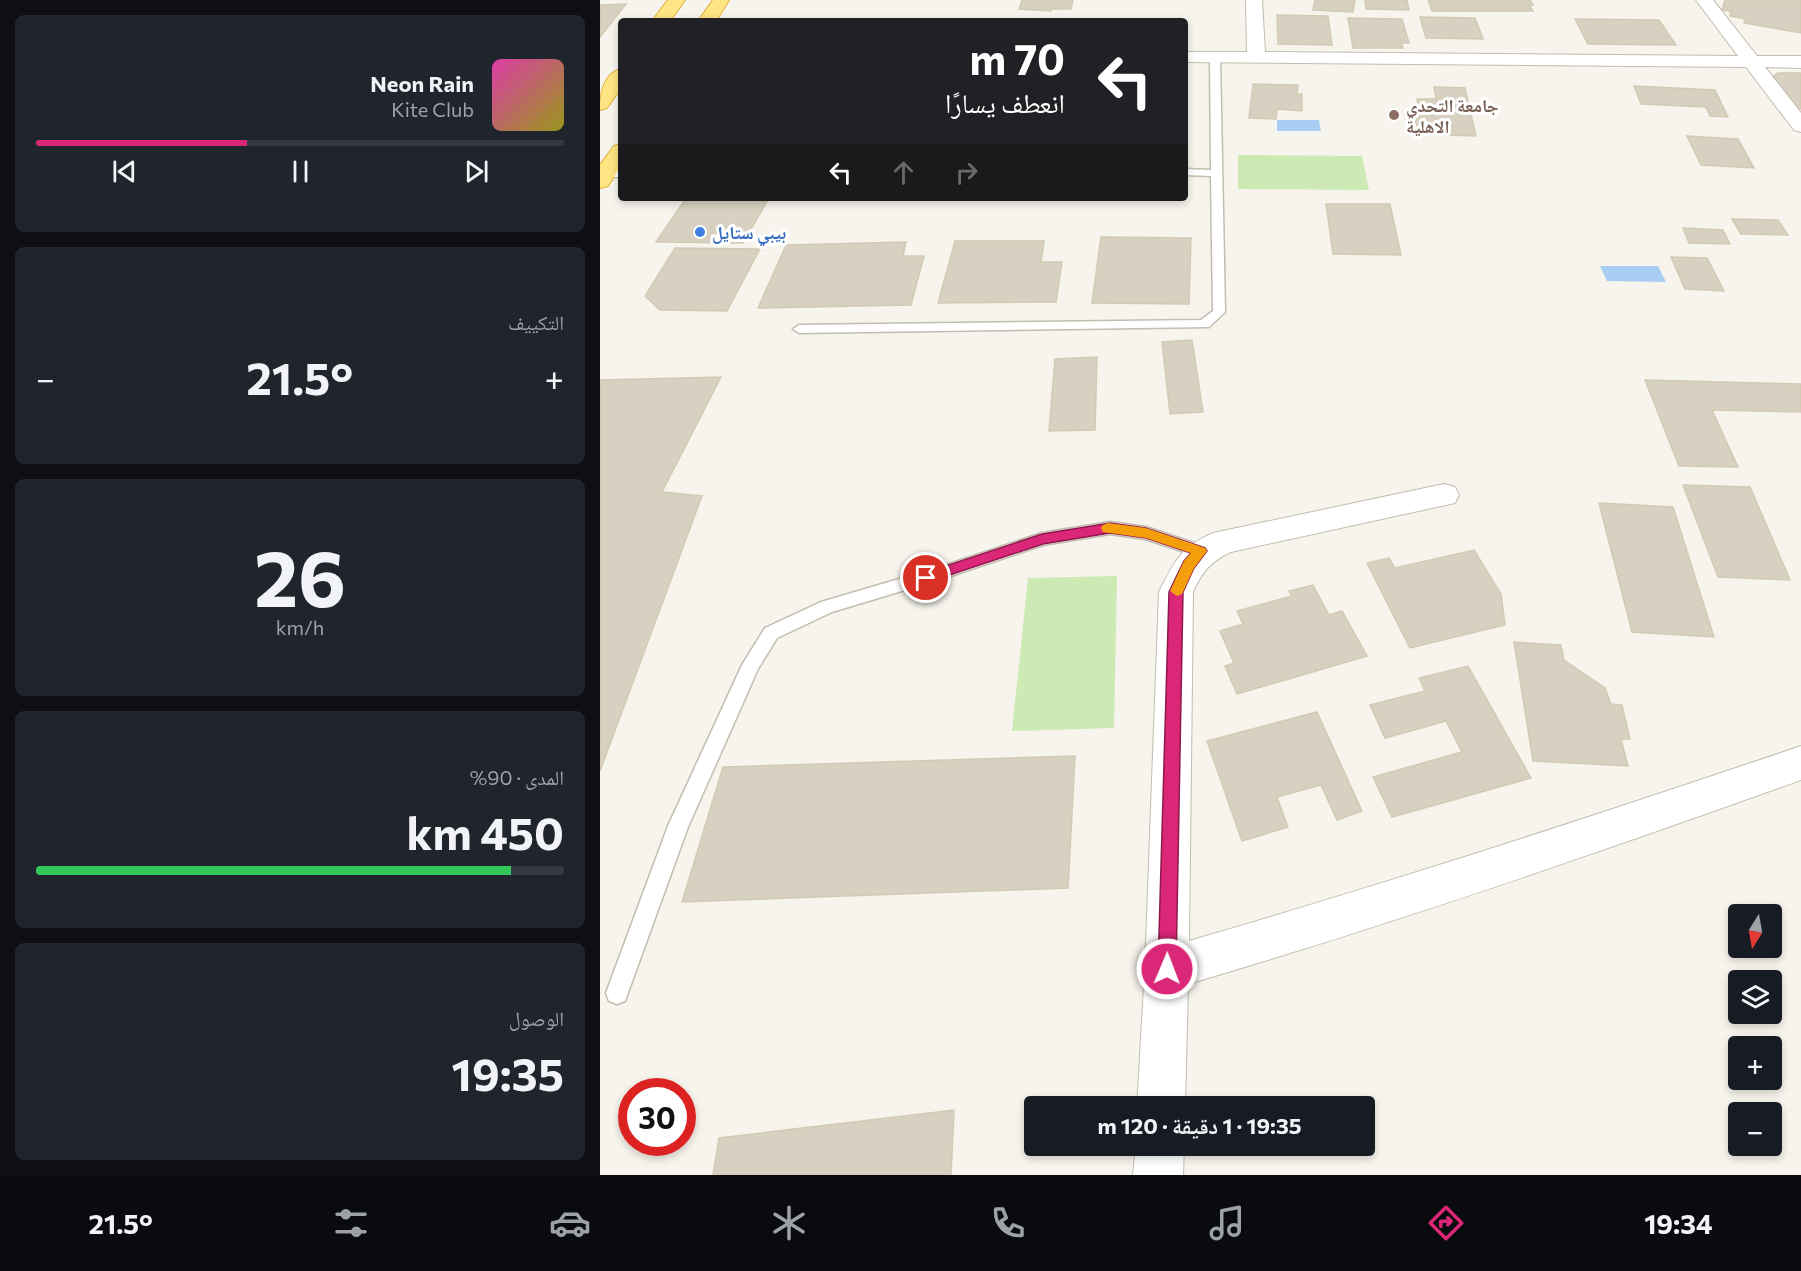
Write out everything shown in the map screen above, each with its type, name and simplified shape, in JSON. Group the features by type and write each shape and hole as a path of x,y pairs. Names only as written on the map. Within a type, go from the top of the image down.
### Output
{"highway":[{"path":"663,18 677,0"},
{"path":"709,18 722,0"},
{"path":"600,104 618,79"},
{"path":"609,176 618,156"}],"street":[{"path":"1254,0 1256,58"},
{"path":"1704,0 1801,126"},
{"path":"1188,57 1801,62"},
{"path":"1161,1096 1167,969 1176,592 1189,565 1200,551 1224,541 1444,495"},
{"path":"1167,969 1344,917 1577,842 1801,763"},
{"path":"1158,1175 1159,1156"}],"lane":[{"path":"799,329 1204,324 1219,312 1215,172 1215,57"},
{"path":"1188,172 1215,172"},
{"path":"617,993 678,826 751,665 771,633 827,607 945,572 1042,539 1110,528 1146,533 1200,551"}],"green space":[{"path":"1238,155 1362,156 1369,190 1238,189"},
{"path":"1117,576 1114,728 1012,731 1028,578"}],"water":[{"path":"1277,120 1319,120 1321,131 1277,131"},
{"path":"1600,266 1658,266 1666,282 1607,281"}],"building":[{"path":"1022,0 1073,0 1071,9 1052,9 1051,11 1019,9"},
{"path":"1315,0 1355,0 1353,12 1313,10"},
{"path":"1365,0 1407,0 1409,10 1366,9"},
{"path":"1428,0 1530,0 1533,5 1529,5 1533,11 1432,11"},
{"path":"1725,0 1801,0 1801,33 1744,23 1745,19 1730,16 1731,11 1722,10"},
{"path":"626,4 600,37 600,5"},
{"path":"1277,15 1328,16 1332,45 1278,44"},
{"path":"1420,17 1475,18 1483,39 1426,38"},
{"path":"1348,18 1402,19 1409,43 1401,43 1403,48 1353,48"},
{"path":"1575,19 1659,20 1676,45 1588,44"},
{"path":"1778,73 1801,73 1801,109 1793,109 1770,78"},
{"path":"1253,84 1298,85 1297,94 1302,94 1302,111 1277,109 1276,119 1249,118"},
{"path":"1634,86 1715,90 1728,117 1710,116 1706,107 1641,104"},
{"path":"1434,87 1465,88 1476,136 1414,134 1412,118 1420,118 1417,99 1436,99"},
{"path":"1687,136 1738,139 1754,168 1701,165"},
{"path":"684,201 767,201 743,243 656,242"},
{"path":"1326,204 1390,204 1401,255 1333,254"},
{"path":"1732,219 1778,220 1788,235 1741,234"},
{"path":"1683,228 1723,230 1730,244 1689,243"},
{"path":"1101,237 1191,238 1189,304 1092,303"},
{"path":"955,241 1044,241 1041,262 1062,262 1056,302 938,303"},
{"path":"906,242 903,256 924,256 911,305 758,308 786,245"},
{"path":"675,248 760,249 727,311 660,310 645,296"},
{"path":"1671,257 1707,258 1724,291 1685,289"},
{"path":"1192,340 1203,412 1170,414 1162,342"},
{"path":"1097,357 1095,430 1049,431 1055,359"},
{"path":"721,377 662,492 702,496 600,771 600,380"},
{"path":"1645,380 1801,384 1801,412 1712,410 1738,467 1679,466"},
{"path":"1683,485 1750,487 1790,580 1718,577"},
{"path":"1599,503 1673,507 1714,637 1632,632"},
{"path":"1474,550 1501,594 1505,625 1410,648 1367,563 1389,558 1395,568"},
{"path":"1313,585 1329,615 1342,611 1367,656 1237,694 1225,666 1234,663 1220,631 1243,624 1237,611 1292,596 1289,591"},
{"path":"1514,642 1561,645 1564,660 1605,688 1611,704 1622,705 1630,739 1621,739 1628,766 1533,761"},
{"path":"1468,666 1531,778 1392,817 1373,777 1462,752 1446,721 1385,738 1370,705 1425,691 1419,678"},
{"path":"1317,712 1362,811 1337,820 1321,785 1277,797 1288,827 1242,841 1207,741"},
{"path":"1075,756 1068,888 682,902 723,767"},
{"path":"954,1110 951,1175 713,1175 719,1138"}],"slow traffic":[{"path":"1108,528 1146,533 1200,551 1189,565 1177,591"}],"place":[{"name":"جامعة التحدي الاهلية","path":"1394,115"},
{"name":"بيبي ستايل","path":"700,232"}],"route":[{"path":"926,578 1042,539 1110,528 1146,533 1200,551 1189,565 1176,592 1167,969"}]}
